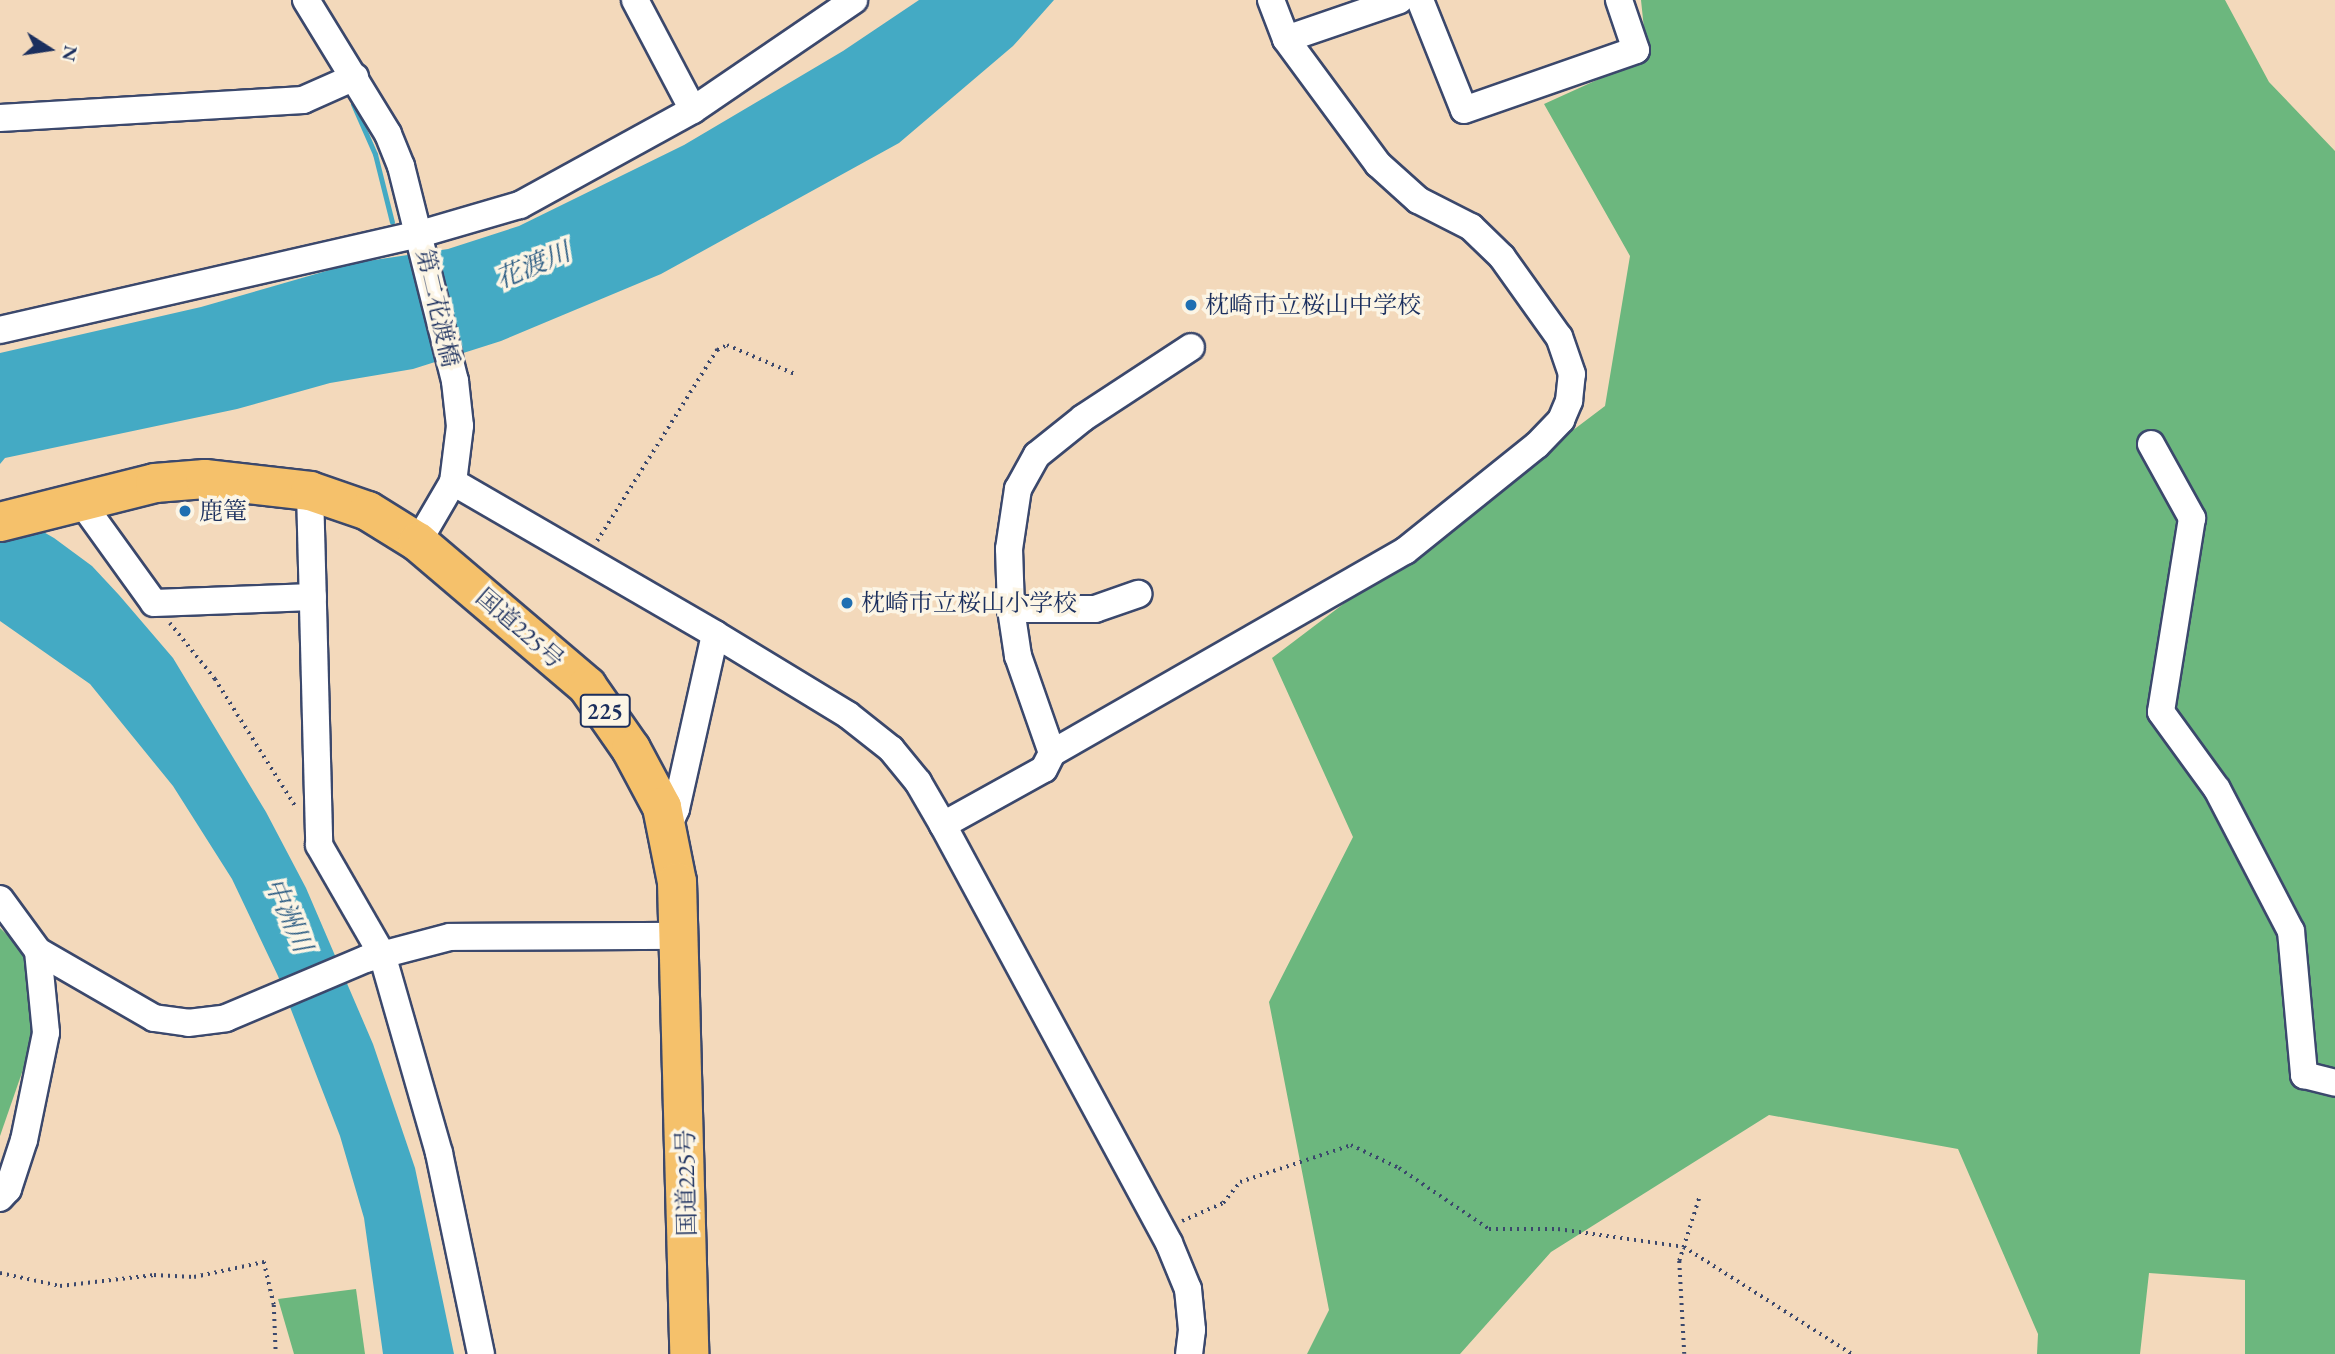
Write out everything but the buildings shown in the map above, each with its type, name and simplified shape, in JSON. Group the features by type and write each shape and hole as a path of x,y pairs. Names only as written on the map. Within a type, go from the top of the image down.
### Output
{"highway":[{"name":"国道225号","path":"14,518 79,499 155,483 205,479 310,491 368,511 418,542 587,686 631,748 662,807 677,882 689,1354"}],"street":[{"name":"第二花渡橋","path":"306,0 355,77 397,155 421,237 455,381 460,426 453,482"},
{"path":"635,0 693,110"},
{"path":"0,330 421,237 495,215 554,191 693,110 854,0"},
{"path":"943,825 1044,769 1052,753 1405,551 1537,445 1560,420 1569,401 1572,374 1563,345 1502,257 1471,227 1418,200 1398,184 1329,103 1286,39 1271,0"},
{"path":"1286,39 1400,0"},
{"path":"1420,0 1464,110 1636,50 1619,0"},
{"path":"0,118 303,100 355,77"},
{"path":"1052,753 1018,656 1011,609 1009,549 1018,489 1037,455 1083,418 1191,347"},
{"path":"2151,444 2192,518 2161,712 2217,789 2291,931 2304,1075 2335,1083"},
{"path":"418,542 453,482 715,634 848,715 891,749 918,782 943,825 1162,1230 1188,1289 1192,1330 1189,1354"},
{"path":"310,491 319,845 374,956 439,1153 481,1354"},
{"path":"79,499 154,603 313,597"},
{"path":"1011,609 1095,609 1138,594"},
{"path":"666,830 676,808 715,634"},
{"path":"0,899 38,951 154,1018 188,1023 226,1018 374,956 450,937 679,936"},
{"path":"0,1198 8,1189 38,1088 46,1033 38,951"}],"path":[{"path":"586,558 717,350 727,345 797,374"},
{"path":"154,603 215,679 319,845"},
{"path":"1162,1230 1223,1203 1240,1182 1351,1145 1399,1168 1489,1229 1558,1229 1684,1247 1852,1354"},
{"path":"1684,1354 1679,1261 1699,1198"},
{"path":"0,1273 60,1286 155,1275 194,1277 264,1262 274,1305 276,1354"}],"green space":[{"path":"1641,0 2225,0 2269,82 2335,151 2335,1354 2245,1354 2245,1280 2149,1273 2140,1354 2037,1354 2038,1334 1958,1149 1769,1115 1551,1252 1460,1354 1307,1354 1329,1310 1269,1002 1353,837 1272,658 1605,406 1630,256 1544,104 1641,60 1646,48"},
{"path":"0,928 31,957 35,1035 0,1136"},
{"path":"356,1289 365,1354 294,1354 278,1299"}],"water":[{"name":"花渡川","path":"919,0 1054,0 1013,46 899,143 661,274 501,341 413,369 330,383 237,409 5,458 0,464 0,353 201,307 354,263 448,249 519,226 684,145 843,51"},
{"name":"中洲川","path":"0,507 54,538 92,566 119,595 173,658 266,812 306,888 373,1044 415,1168 454,1354 383,1354 364,1218 340,1136 278,976 232,879 173,786 90,684 0,621"}],"waterway":[{"path":"353,104 375,154 392,222"}],"place":[{"name":"枕崎市立桜山中学校","path":"1191,305"},
{"name":"鹿篭","path":"185,511"},
{"name":"枕崎市立桜山小学校","path":"847,603"}]}
